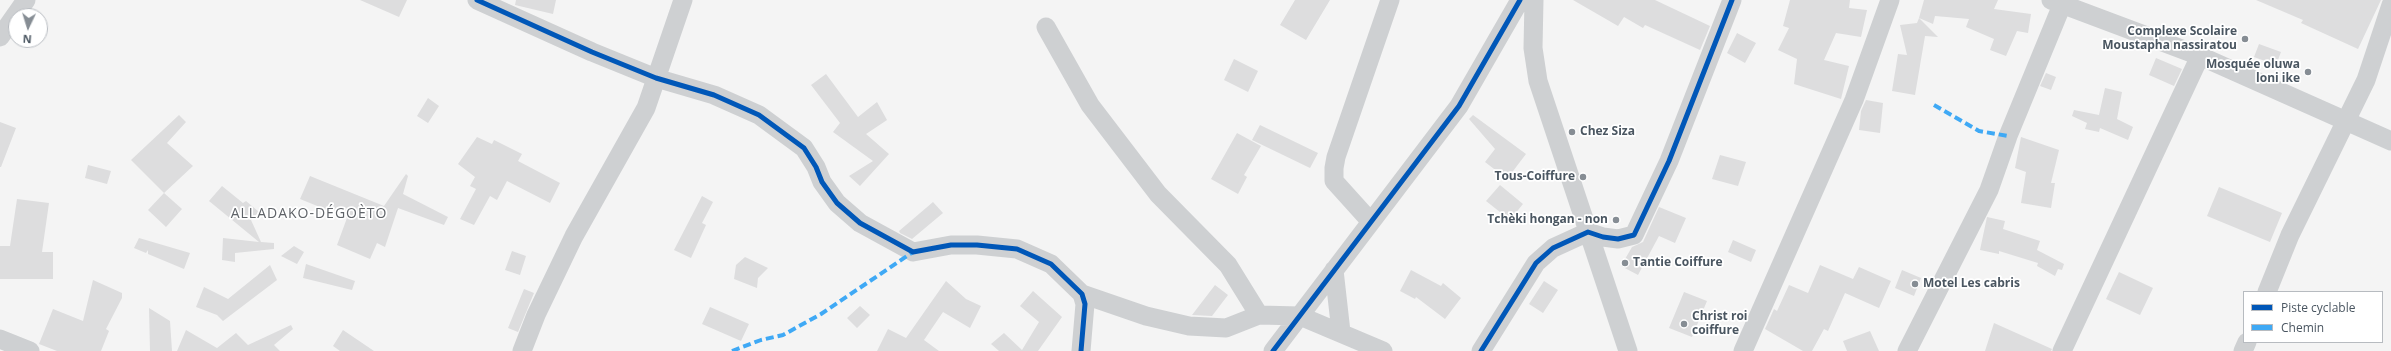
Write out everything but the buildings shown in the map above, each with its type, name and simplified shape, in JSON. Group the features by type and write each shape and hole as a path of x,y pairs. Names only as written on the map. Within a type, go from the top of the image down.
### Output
{"street":[{"path":"0,37 26,0"},
{"path":"477,0 592,52 656,78 714,95 759,115 804,148 816,167 822,182 837,202 860,224 882,237 913,252 951,245 977,245 1017,249 1051,264 1082,294 1146,316 1189,326 1226,328 1259,315 1300,316 1383,351"},
{"path":"522,351 536,315 574,236 643,114 683,0"},
{"path":"1372,222 1334,181 1334,168 1336,157 1390,0"},
{"path":"1273,351 1459,106 1520,0"},
{"path":"1534,0 1533,48 1538,81 1628,351"},
{"path":"1481,351 1536,263 1553,248 1588,232 1602,237 1618,239 1634,235 1669,161 1732,0"},
{"path":"1743,351 1854,100 1890,0"},
{"path":"1907,351 1989,190 2059,2 2200,56 2391,141"},
{"path":"2267,291 2290,235 2366,80 2391,5"},
{"path":"1046,27 1090,104 1158,194 1228,265 1259,315"},
{"path":"2062,351 2200,56"},
{"path":"1334,270 1341,332"},
{"path":"1081,351 1085,304 1082,294"},
{"path":"0,339 30,351"}],"marked path":[{"path":"1934,105 1979,131 2008,136"},
{"path":"732,351 761,340 783,335 821,314 913,252"}],"cycle path":[{"path":"477,0 592,52 656,78 714,95 759,115 804,148 816,167 822,182 837,203 860,223 913,252 951,245 977,245 1017,249 1051,264 1082,294 1085,304 1081,351"},
{"path":"1273,351 1459,106 1520,0"},
{"path":"1481,351 1536,263 1553,248 1588,232 1603,237 1618,239 1634,235 1669,161 1732,0"}],"place":[{"name":"Complexe Scolaire Moustapha nassiratou","path":"2245,39"},
{"name":"Mosquée oluwa loni ike","path":"2308,72"},
{"name":"Chez Siza","path":"1572,132"},
{"name":"Tous-Coiffure","path":"1583,177"},
{"name":"Tchèki hongan - non","path":"1616,220"},
{"name":"Tantie Coiffure","path":"1625,263"},
{"name":"Motel Les cabris","path":"1915,284"},
{"name":"Christ roi coiffure","path":"1684,324"}],"district":[{"name":"ALLADAKO-DÉGOÈTO","path":"309,214"}]}
